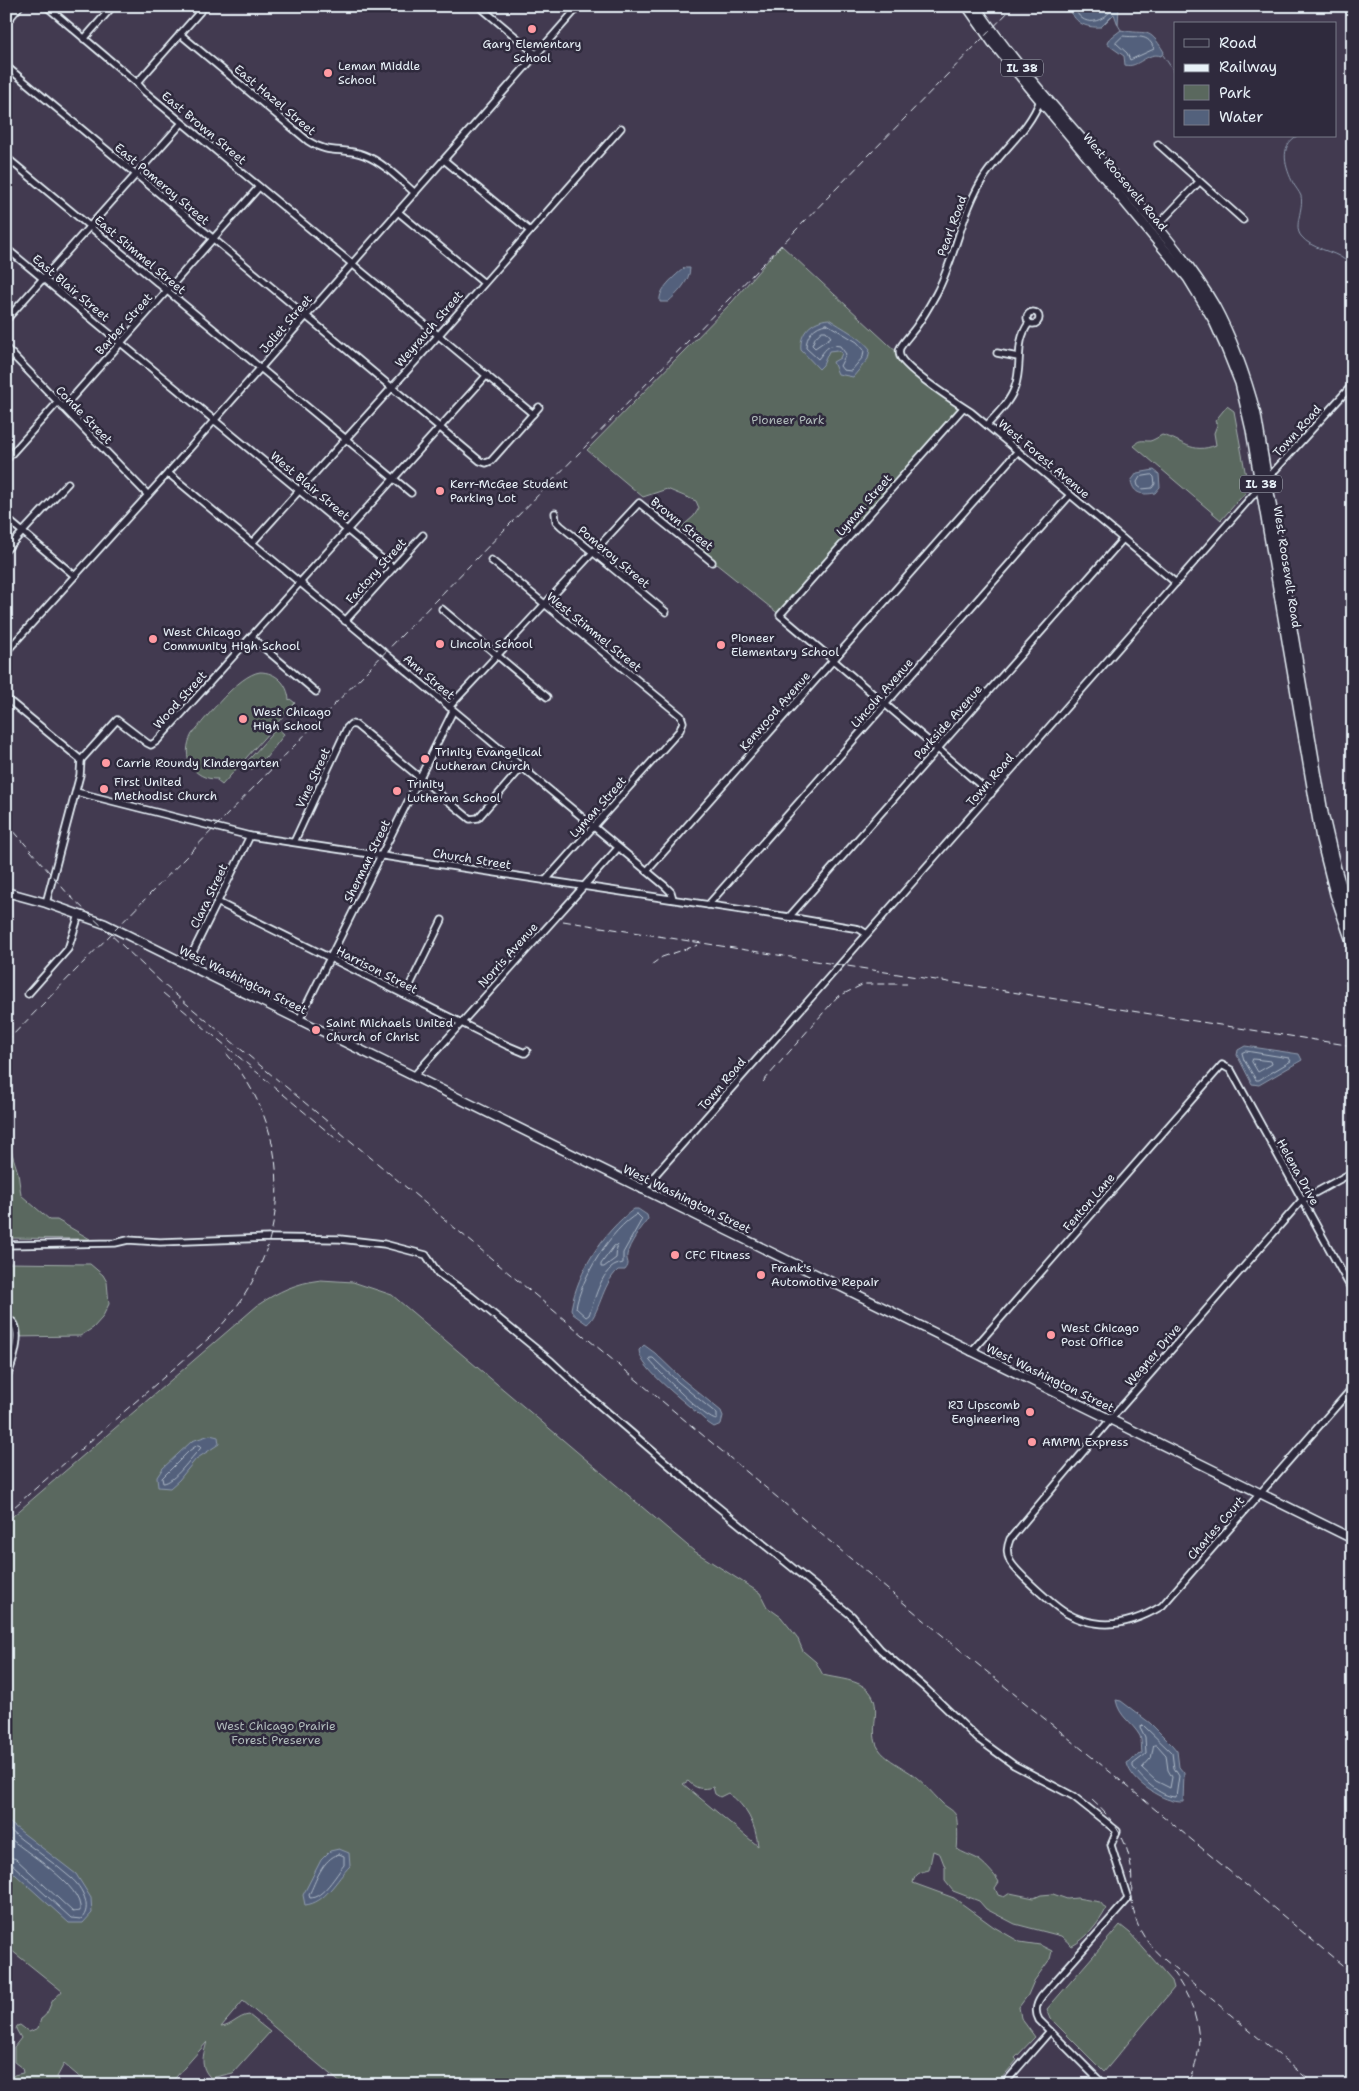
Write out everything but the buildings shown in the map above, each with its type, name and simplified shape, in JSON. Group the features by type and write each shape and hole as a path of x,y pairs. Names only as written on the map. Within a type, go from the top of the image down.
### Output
{"main road":[{"name":"West Roosevelt Road","path":"967,6 982,29 1051,113 1194,274 1217,310 1233,344 1247,381 1256,414 1323,813 1339,893 1353,947"},
{"name":"West Roosevelt Road","path":"975,6 1003,45 1154,229 1199,295 1226,348 1245,400 1322,848 1353,924"},
{"name":"West Washington Street","path":"6,892 105,924 1353,1539"}],"street":[{"path":"6,22 20,6"},
{"name":"East Brown Street","path":"46,6 182,123 533,414"},
{"path":"84,38 112,6"},
{"path":"137,83 205,6"},
{"path":"479,6 536,54"},
{"name":"Joliet Street","path":"6,652 215,420 578,6"},
{"name":"East Hazel Street","path":"180,34 308,141 324,149 350,151 366,155 415,193"},
{"name":"East Pomeroy Street","path":"6,66 480,461 486,463 491,461 533,414"},
{"name":"Pearl Road","path":"899,352 939,288 965,214 979,186 998,157 1035,113 1040,100"},
{"path":"1035,113 1051,113"},
{"path":"6,320 182,123"},
{"name":"Weyrauch Street","path":"252,543 621,128"},
{"path":"1158,144 1243,220"},
{"name":"East Stimmel Street","path":"6,157 261,368"},
{"path":"444,160 530,231"},
{"path":"1154,229 1199,182"},
{"name":"Barber Street","path":"63,408 259,187"},
{"path":"398,212 484,283"},
{"name":"East Blair Street","path":"6,248 215,420"},
{"path":"988,425 1015,387 1020,340 1029,323"},
{"name":"Conde Street","path":"6,348 148,495"},
{"name":"West Forest Avenue","path":"899,352 904,361 963,408 988,425 1176,583"},
{"path":"997,353 1018,357"},
{"path":"6,362 13,355"},
{"path":"261,368 412,492"},
{"name":"Wood Street","path":"82,760 117,720 147,743 151,745 154,743 487,375"},
{"name":"Town Road","path":"642,1190 1268,478 1353,384"},
{"path":"6,460 58,402"},
{"path":"533,414 539,407"},
{"name":"Lyman Street","path":"832,661 780,615 963,408"},
{"name":"West Blair Street","path":"215,420 393,568"},
{"name":"Kenwood Avenue","path":"647,871 1018,451"},
{"name":"Ann Street","path":"168,473 647,871 671,892 673,899"},
{"path":"6,550 68,482"},
{"name":"Lincoln Avenue","path":"708,905 1070,495"},
{"name":"Sherman Street","path":"299,1020 420,777 451,709 496,655 639,503"},
{"name":"Brown Street","path":"639,503 712,562"},
{"name":"Pomeroy Street","path":"555,513 556,521 666,612"},
{"path":"6,518 75,576"},
{"name":"Factory Street","path":"345,621 423,535"},
{"name":"Parkside Avenue","path":"789,917 1123,539"},
{"name":"West Stimmel Street","path":"490,560 681,716 683,722"},
{"path":"442,609 547,697"},
{"path":"251,637 316,692"},
{"path":"832,661 991,794"},
{"path":"6,698 82,760 81,773 46,904"},
{"name":"Lyman Street","path":"545,881 680,730 683,722"},
{"name":"Vine Street","path":"294,842 347,728 351,724 356,725 420,777"},
{"path":"420,777 472,820 478,818 522,767"},
{"name":"Church Street","path":"76,792 250,836 789,917 859,929 867,934"},
{"name":"Clara Street","path":"187,964 250,836"},
{"name":"Norris Avenue","path":"413,1077 618,848"},
{"path":"1339,893 1353,888"},
{"name":"Harrison Street","path":"218,902 506,1046 525,1053 527,1051"},
{"path":"28,994 68,949 79,916"},
{"path":"405,996 442,920"},
{"name":"Helena Drive","path":"1222,1065 1230,1070 1353,1292"},
{"name":"Fenton Lane","path":"971,1352 1222,1065"},
{"name":"Wegner Drive","path":"1066,1613 1017,1571 1010,1561 1006,1550 1010,1539 1110,1420 1302,1200 1353,1172"},
{"path":"6,1245 115,1243 128,1240 160,1242 321,1238 384,1244 426,1255 438,1273 471,1296 551,1360 584,1392 713,1503 852,1616 880,1648 977,1738 1014,1765 1073,1796 1116,1831 1111,1845 1128,1898 1038,2002 1036,2014 1050,2031 1104,2085"},
{"path":"6,1318 13,1322 18,1332 13,1364 6,1378"},
{"name":"Charles Court","path":"1066,1613 1096,1623 1115,1623 1143,1617 1162,1606 1353,1387"},
{"path":"1002,2085 1050,2031"}],"green space":[{"name":"Pioneer Park","path":"781,245 900,355 963,408 780,615 676,532 694,516 699,508 696,501 667,489 643,497 587,450 732,302"},
{"path":"1227,406 1234,411 1248,487 1246,492 1221,520 1134,446 1139,441 1150,441 1162,435 1193,448 1207,448 1216,445 1214,433 1217,425 1215,421"},
{"name":"West Chicago High School","path":"260,672 271,674 280,680 284,684 289,700 295,703 222,785 217,781 218,779 209,778 195,771 188,758 189,742 192,734 233,688 251,675"},
{"path":"277,728 284,734 283,736 266,758 251,770 245,764"},
{"path":"6,1134 18,1173 21,1195 50,1220 57,1220 90,1239 6,1238"},
{"path":"6,1263 90,1264 103,1275 107,1282 109,1304 102,1318 93,1328 80,1336 13,1337 6,1334"},
{"name":"West Chicago Prairie Forest Preserve","path":"321,1280 353,1282 392,1295 694,1551 760,1593 767,1607 781,1617 797,1637 803,1651 816,1662 823,1675 854,1682 869,1691 875,1705 874,1735 879,1749 888,1758 916,1777 942,1803 954,1812 957,1822 957,1849 976,1858 992,1872 999,1882 995,1888 998,1895 1004,1897 1010,1893 1034,1898 1053,1894 1067,1899 1077,1898 1100,1902 1106,1909 1092,1930 1072,1946 1061,1936 1015,1924 986,1909 979,1901 953,1891 945,1881 945,1867 940,1854 933,1851 929,1870 921,1872 915,1877 913,1883 954,1898 994,1927 1020,1942 1040,1945 1052,1951 1050,1959 1034,1981 1028,1995 1019,2007 1021,2018 1035,2037 1015,2058 1017,2060 996,2085 343,2085 243,2001 221,2027 249,2015 270,2032 233,2073 211,2078 207,2074 203,2061 207,2042 169,2085 89,2085 64,2064 57,2077 59,2085 6,2085 14,2075 23,2073 22,2068 14,2062 14,2047 21,2038 16,2029 17,2026 20,2025 29,2032 38,2028 41,2019 52,2002 62,1991 6,1946 6,1522 258,1305 288,1288","holes":["688,1781 699,1788 713,1787 715,1794 720,1797 728,1793 740,1803 752,1823 758,1846 683,1784"]},
{"path":"1120,1925 1130,1933 1172,1981 1174,1988 1104,2072 1051,2019 1047,2009"}],"water":[{"path":"1069,6 1119,6 1118,25 1114,14 1101,27 1090,27 1074,17"},
{"path":"1121,30 1150,35 1164,52 1161,56 1151,56 1134,65 1125,65 1124,56 1107,44 1108,40"},
{"path":"684,268 690,268 688,278 682,287 668,302 660,302 664,288"},
{"path":"829,319 870,349 868,359 853,377 838,374 833,362 840,358 842,353 837,350 829,351 823,365 819,369 801,350 802,338 808,328 817,322"},
{"path":"1154,470 1159,474 1160,487 1155,493 1143,494 1134,489 1131,481 1137,473"},
{"path":"1245,1046 1299,1054 1302,1060 1259,1085 1252,1084 1237,1055 1238,1050"},
{"path":"634,1209 638,1209 647,1215 648,1219 630,1246 627,1255 627,1268 625,1270 618,1270 608,1283 595,1314 587,1324 573,1314 571,1309 579,1281 602,1241"},
{"path":"644,1345 721,1411 723,1416 721,1424 714,1427 708,1423 657,1378 641,1358 639,1350"},
{"path":"210,1435 218,1437 219,1444 196,1459 170,1488 158,1487 157,1477 163,1468 192,1441"},
{"path":"1116,1700 1121,1701 1150,1723 1177,1751 1179,1767 1184,1773 1183,1802 1167,1799 1149,1790 1141,1784 1130,1770 1127,1763 1142,1753 1141,1738 1120,1711"},
{"path":"6,1820 76,1874 91,1898 92,1913 83,1923 69,1923 6,1866"},
{"path":"339,1849 349,1853 350,1866 325,1895 319,1900 305,1905 303,1895 321,1860 330,1851"}],"waterway":[{"path":"1118,25 1121,30"},
{"path":"1163,55 1174,72"},
{"path":"1294,138 1287,146 1285,158 1290,177 1302,201 1298,222 1299,232 1306,241 1335,254 1353,268"}],"railway":[{"path":"6,1042 1014,6"},
{"path":"6,822 68,894 164,985 954,1645 1353,1974"},
{"path":"563,921 1353,1046"},
{"path":"651,965 662,957 698,945"},
{"path":"763,1082 837,997 864,984 907,984"},
{"path":"163,993 341,1143"},
{"path":"6,1514 209,1338 236,1307 257,1273 270,1236 276,1199 275,1161 267,1123 250,1087 226,1053"},
{"path":"1092,1800 1111,1820 1125,1844 1131,1866 1133,1907 1141,1932 1146,1940 1165,1960 1315,2085"},
{"path":"1172,1971 1181,1984 1194,2012 1199,2041 1193,2071 1186,2085"}],"place":[{"name":"Gary Elementary School","path":"532,29"},
{"name":"Leman Middle School","path":"328,73"},
{"name":"Kerr-McGee Student Parking Lot","path":"440,491"},
{"name":"West Chicago Community High School","path":"153,639"},
{"name":"Lincoln School","path":"440,644"},
{"name":"Pioneer Elementary School","path":"721,645"},
{"name":"West Chicago High School","path":"243,719"},
{"name":"Trinity Evangelical Lutheran Church","path":"425,759"},
{"name":"Carrie Roundy Kindergarten","path":"106,763"},
{"name":"First United Methodist Church","path":"104,789"},
{"name":"Trinity Lutheran School","path":"397,791"},
{"name":"Saint Michaels United Church of Christ","path":"316,1030"},
{"name":"CFC Fitness","path":"675,1255"},
{"name":"Frank's Automotive Repair","path":"761,1275"},
{"name":"West Chicago Post Office","path":"1051,1335"},
{"name":"RJ Lipscomb Engineering","path":"1030,1412"},
{"name":"AMPM Express","path":"1032,1442"}]}
